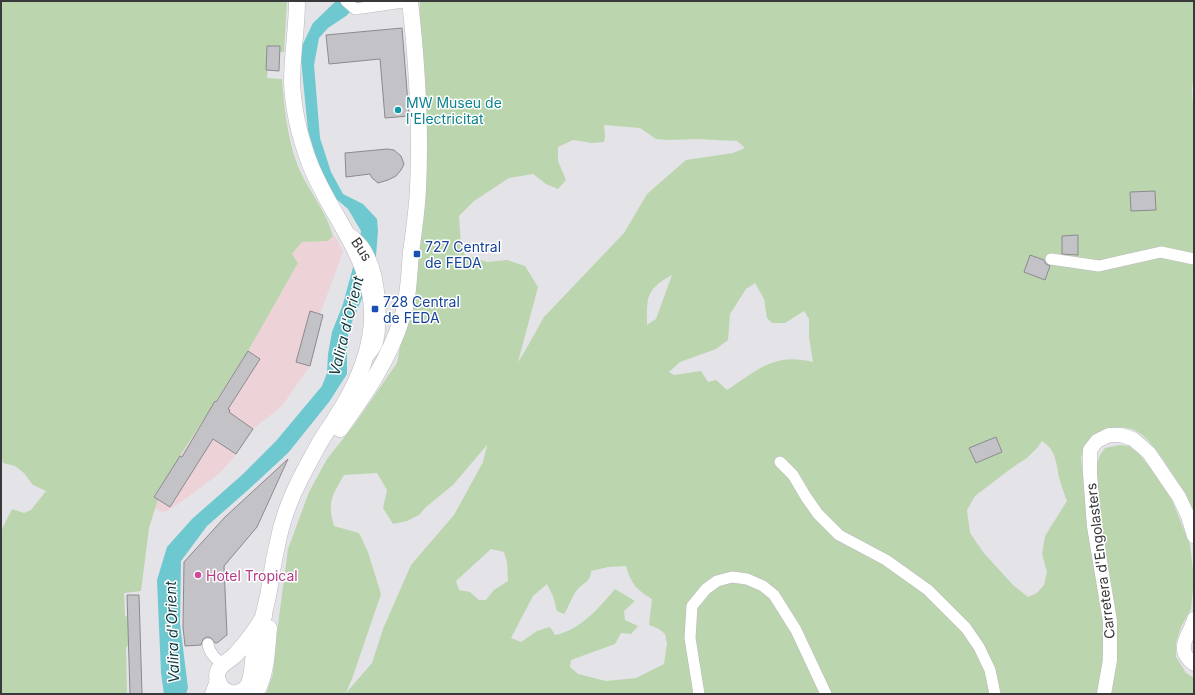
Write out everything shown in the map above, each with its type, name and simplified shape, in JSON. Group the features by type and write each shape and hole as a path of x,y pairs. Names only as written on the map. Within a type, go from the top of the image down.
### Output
{"highway":[{"path":"245,690 264,616 277,546 286,510 293,492 319,443 356,381 370,335 372,309 373,289 356,250 322,191 310,164 297,124 292,82 297,22 297,1"},
{"path":"307,467 333,438 377,375 394,341 402,318 407,295 418,190 419,128 410,1"},
{"path":"264,616 255,631 223,668 219,683 228,692 245,690 261,682 269,625 268,595"},
{"path":"223,668 237,660 244,663 249,669 245,690"}],"main road":[{"name":"Carretera d'Engolasters","path":"1104,694 1110,660 1110,621 1094,526 1090,473 1090,450 1097,441 1109,435 1121,435 1133,439 1149,452 1179,497 1188,516 1194,536"},
{"path":"1194,619 1184,645 1186,656 1194,664"},
{"path":"212,694 223,668"}],"street":[{"path":"346,1 355,9 410,1"},
{"path":"1051,259 1099,266 1161,252 1194,259"},
{"path":"780,462 793,476 818,514 840,535 886,560 928,590 966,628 979,647 990,670 995,694"},
{"path":"699,694 690,638 692,606 706,589 717,581 732,577 747,579 763,586 774,595 796,630 826,694"},
{"path":"208,644 208,650 223,668"}],"shaded area":[{"path":"335,236 343,252 320,314 310,366 282,406 253,429 236,454 220,473 177,505 163,513 155,508 158,499 154,497 248,351 298,263 292,254 302,242 328,241"}],"green space":[{"path":"1,1 287,1 284,52 269,52 267,78 282,79 288,131 296,161 326,217 333,236 328,241 302,242 292,254 298,263 248,351 154,496 158,499 149,528 141,591 124,593 125,616 128,617 130,642 126,648 127,694 1,694 1,531 12,509 24,513 31,510 46,491 33,485 24,473 15,466 3,463 1,455"},
{"path":"420,1 1194,1 1194,71 1192,89 1194,124 1194,515 1160,455 1152,444 1134,430 1116,427 1096,434 1090,440 1081,457 1088,526 1099,587 1104,636 1100,688 1111,688 1117,664 1116,620 1107,572 1096,467 1100,455 1105,448 1120,445 1129,446 1139,454 1157,476 1172,500 1190,545 1194,578 1191,609 1181,627 1176,643 1176,657 1186,673 1194,678 1194,694 266,694 273,674 288,549 309,492 327,459 354,425 397,363 414,274 418,30","holes":["604,125 640,128 656,139 737,141 745,148 733,153 686,160 647,194 624,233 544,317 518,362 538,287 525,266 507,260 487,262 465,255 461,247 459,216 474,201 509,178 533,174 546,184 558,189 566,180 558,161 558,147 573,140 592,143 604,142","672,275 656,319 647,325 648,300 650,294 657,285","755,283 764,299 767,318 772,323 785,323 804,311 809,319 809,337 813,362 788,359 777,361 757,370 727,390 716,380 708,382 701,371 674,375 669,372 680,362 716,349 728,340 730,314 746,289","1042,441 1050,448 1055,457 1060,480 1067,501 1045,536 1042,554 1047,572 1044,585 1037,593 1028,597 1013,585 983,552 970,533 967,510 975,496 1027,458","487,445 483,462 454,515 411,565 383,629 372,663 346,693 381,594 368,552 359,533 334,526 331,505 336,488 344,475 377,473 387,490 383,508 393,524 407,521 419,515 426,507 453,485","491,549 504,552 507,562 508,581 494,590 486,600 479,600 470,592 459,590 456,581","626,566 635,586 642,593 652,599 649,625 659,629 665,634 667,644 664,664 636,678 606,681 578,674 570,667 571,660 615,644 621,633 631,634 638,626 625,620 624,611 635,601 615,589 588,617 564,633 555,635 550,627 537,631 521,642 511,638 533,596 547,584 553,596 557,611 564,614 576,592 588,580 591,571 608,567"]}],"water":[{"name":"Valira d'Orient","path":"336,1 361,1 346,16 328,28 319,38 314,65 320,138 331,172 343,194 363,204 377,219 378,231 375,268 349,329 347,341 347,374 329,402 288,453 207,526 181,561 180,624 188,688 186,694 164,694 161,673 157,580 167,547 192,519 242,475 276,441 322,386 327,373 328,354 332,332 343,304 358,249 361,231 348,209 334,197 319,169 308,130 300,50 313,23"}],"building":[{"path":"402,28 409,116 385,118 380,59 329,64 326,35"},
{"path":"267,46 280,46 279,71 266,70"},
{"path":"387,149 394,150 401,156 404,164 396,176 378,183 370,174 346,177 345,153"},
{"path":"1155,191 1156,210 1131,211 1130,192"},
{"path":"1078,235 1078,255 1062,254 1062,236"},
{"path":"1030,255 1044,260 1046,264 1050,266 1045,280 1024,272"},
{"path":"310,311 323,315 310,366 296,362"},
{"path":"248,351 260,359 228,409 230,410 229,412 253,429 236,454 213,439 170,507 154,497 180,456 182,457 215,401 216,402"},
{"path":"996,437 1002,452 976,463 969,448"},
{"path":"288,459 257,527 224,566 227,635 217,643 215,643 211,638 207,637 203,639 201,645 185,646 183,627 184,562 225,517"},
{"path":"127,595 139,595 142,694 130,694"}],"place":[{"name":"MW Museu de l'Electricitat","path":"398,110"},
{"name":"727 Central de FEDA","path":"417,254"},
{"name":"728 Central de FEDA","path":"375,309"},
{"name":"Hotel Tropical","path":"198,575"}]}
